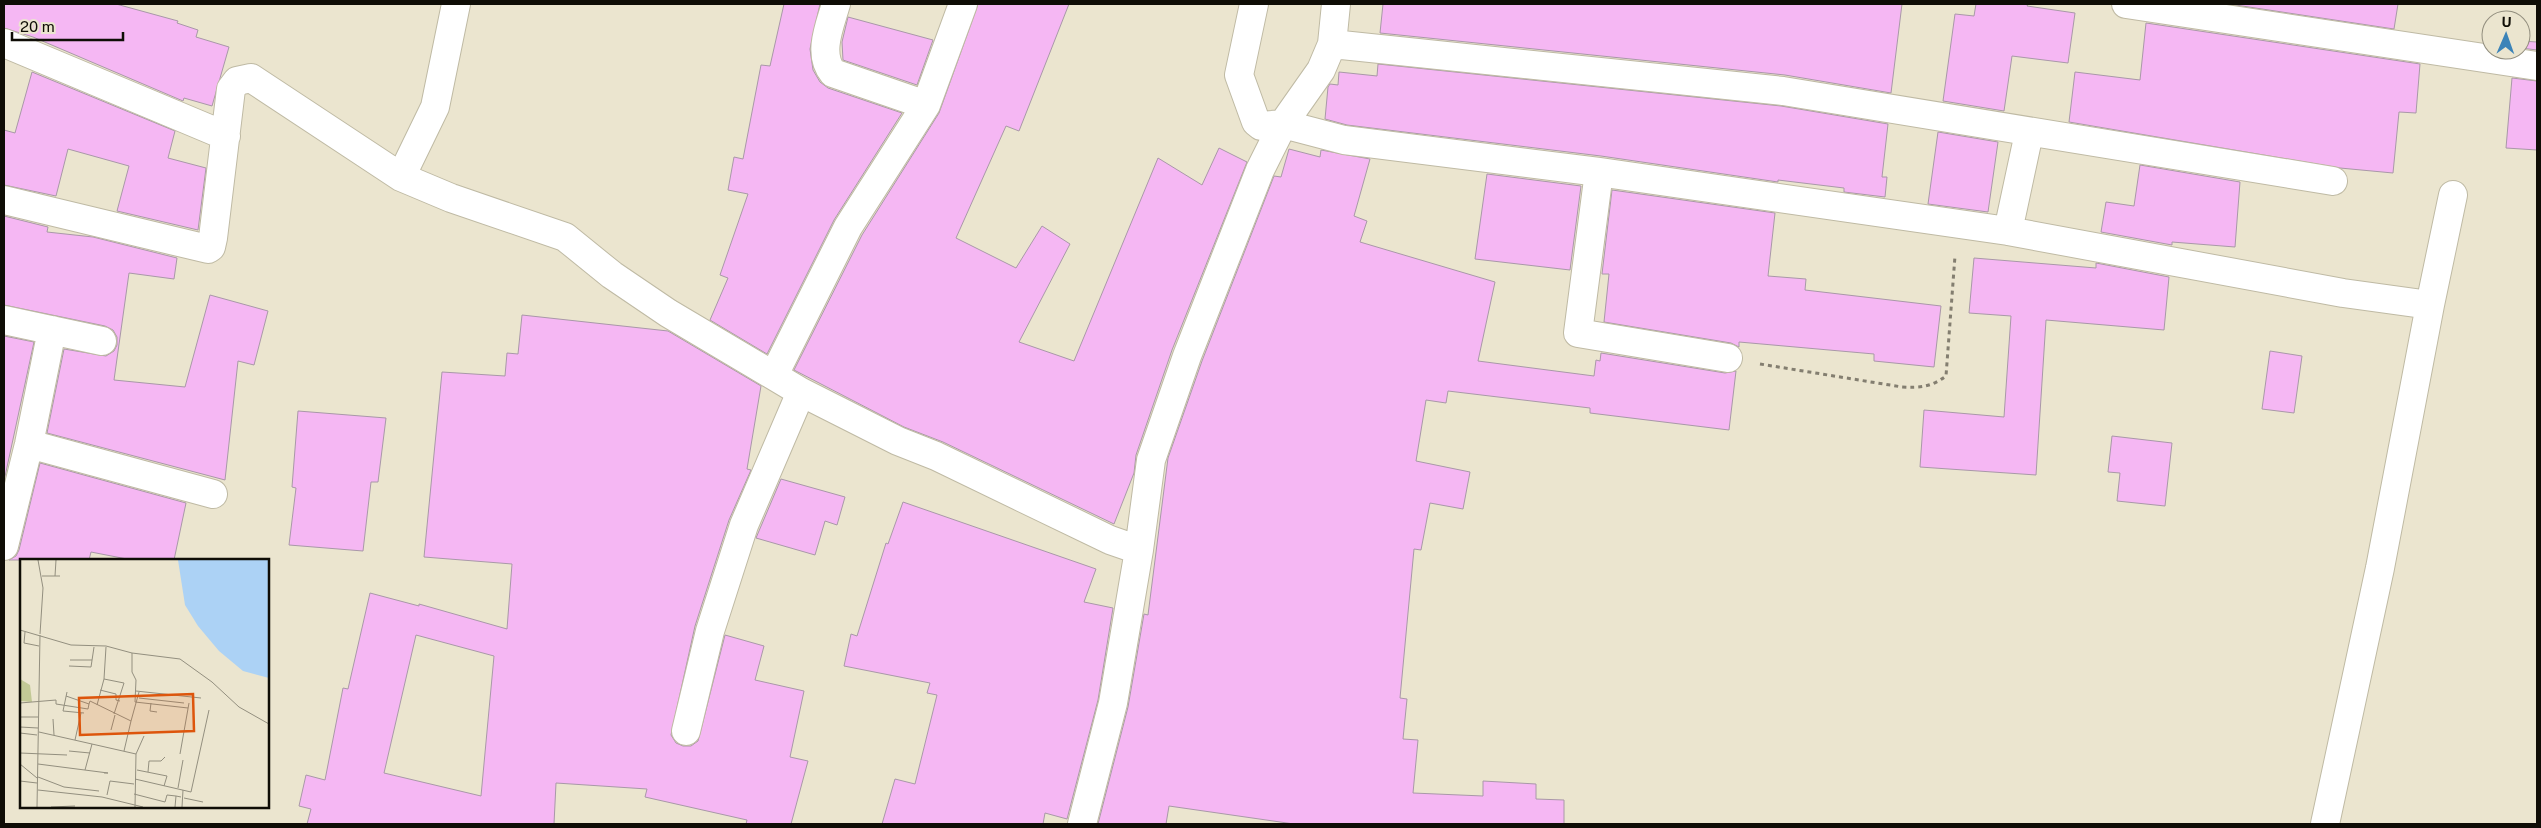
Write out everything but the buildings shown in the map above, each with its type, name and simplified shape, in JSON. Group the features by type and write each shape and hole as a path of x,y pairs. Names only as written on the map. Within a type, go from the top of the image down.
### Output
{"street":[{"path":"401,177 436,107 456,4"},
{"path":"836,4 825,45 826,60 833,73 926,105"},
{"path":"774,375 848,227 926,105 963,4"},
{"path":"1254,4 1239,75 1241,87 1270,123 1344,140 1599,172 2008,231 2343,293 2430,306"},
{"path":"1082,824 1113,703 1139,550 1151,460 1187,356 1260,170 1270,123 1321,70 1332,44 1336,4"},
{"path":"2126,4 2537,66"},
{"path":"4,44 226,136"},
{"path":"1332,44 1783,91 2029,133 2333,181"},
{"path":"4,200 208,249 211,247 214,238 231,89 237,81 251,78 401,177 451,198 565,237 612,275 668,312 801,392 898,441 936,456 1110,540 1139,550"},
{"path":"2008,231 2029,133"},
{"path":"1599,172 1578,333 1728,358"},
{"path":"2325,824 2380,568 2453,196"},
{"path":"4,320 102,340"},
{"path":"4,546 52,330"},
{"path":"686,731 710,631 744,525 801,392"},
{"path":"28,444 213,494"}],"path":[{"path":"1728,358 1902,388 1923,388 1935,384 1946,376 1958,224"}]}
